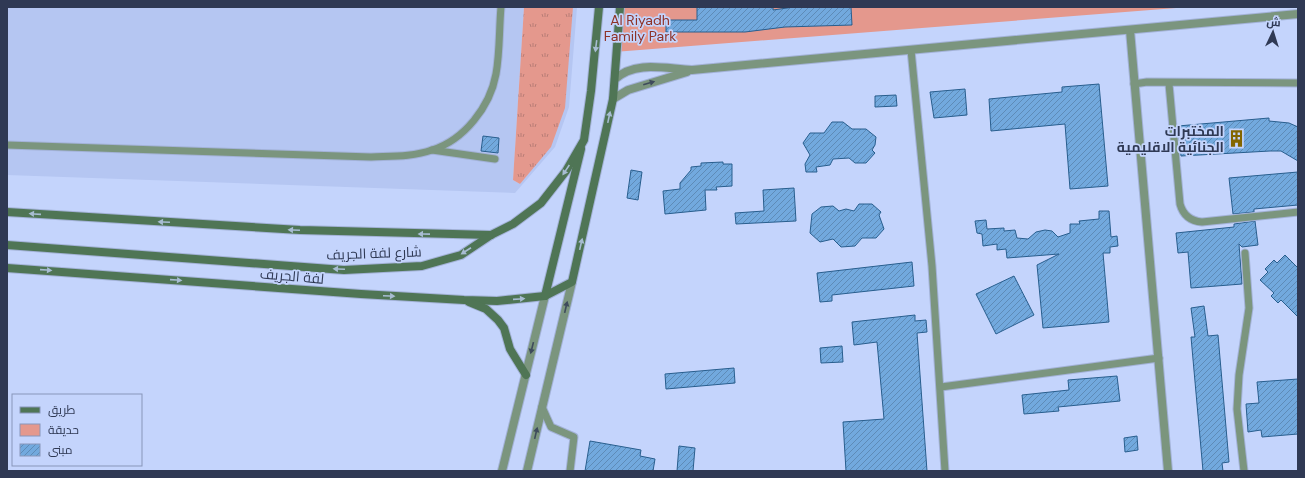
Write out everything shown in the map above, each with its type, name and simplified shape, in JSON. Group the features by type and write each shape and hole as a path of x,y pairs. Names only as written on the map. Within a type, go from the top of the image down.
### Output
{"main road":[{"name":"شارع لفة الجريف","path":"7,245 344,270 422,266 461,255 491,235 513,224 541,203 566,171 584,140 591,91 599,7"},
{"path":"572,282 613,99 620,7"},
{"path":"545,296 584,140"},
{"path":"7,212 300,230 491,235"},
{"name":"لفة الجريف","path":"7,268 361,294 497,301 545,296 572,282"},
{"path":"464,300 486,309 498,320 504,328 510,349 526,375"}],"street":[{"path":"615,79 632,68 643,66 692,70 1298,14"},
{"path":"1130,30 1168,471"},
{"path":"613,99 628,90 692,70"},
{"path":"527,471 572,282"},
{"path":"502,471 545,296"}],"lane":[{"path":"7,145 371,157 415,154 432,150 461,134 473,122 490,92 496,75 501,7"},
{"path":"911,50 926,223 932,266 946,471"},
{"path":"1134,84 1147,82 1169,84 1298,83"},
{"path":"1169,84 1180,204 1185,215 1196,222 1202,222 1298,212"},
{"path":"432,150 495,159"},
{"path":"1244,471 1237,409 1239,375 1248,308 1245,254"},
{"path":"941,387 1159,358"},
{"path":"542,407 551,426 574,438 570,471"}],"shaded area":[{"path":"7,7 524,7 513,180 520,184 573,7 577,7 569,107 555,147 515,193 7,175"}],"green space":[{"path":"524,7 573,7 565,108 551,147 520,184 513,180"},
{"name":"Al Riyadh Family Park","path":"622,7 1189,7 614,52"}],"building":[{"path":"697,7 773,7 773,10 794,7 851,7 852,25 785,27 745,32 666,32 666,20 697,20"},
{"path":"1099,84 1108,186 1070,189 1065,124 991,131 989,99 1062,92 1062,87"},
{"path":"965,89 967,115 934,118 930,92"},
{"path":"896,95 897,106 875,107 875,96"},
{"name":"المختبرات الجنائية الاقليمية","path":"1269,118 1269,121 1289,123 1298,127 1298,161 1281,151 1181,156 1178,126"},
{"path":"832,122 843,122 852,129 866,129 876,137 875,145 872,150 875,153 866,163 855,163 849,158 833,159 830,165 816,167 817,172 806,172 805,164 810,155 803,143 810,133 824,133"},
{"path":"483,136 499,138 498,153 481,151"},
{"path":"723,162 723,164 732,164 732,186 716,187 717,190 705,190 706,210 665,214 663,191 680,189 680,183 691,170 691,167 701,166 701,163"},
{"path":"631,170 642,172 638,200 627,198"},
{"name":"المختبرات الجنائية الاقليمية","path":"1298,172 1298,205 1254,209 1254,212 1233,214 1229,178"},
{"path":"794,188 796,221 736,224 735,213 764,211 763,190"},
{"path":"859,204 872,204 881,212 879,215 884,229 876,238 862,238 855,246 841,247 833,239 820,242 810,233 812,214 821,207 833,206 839,211 846,209 854,211"},
{"path":"1099,211 1109,211 1111,237 1117,236 1118,246 1110,247 1110,253 1103,253 1109,322 1043,328 1037,265 1059,254 1007,258 1006,249 997,250 997,244 983,246 982,234 977,233 975,221 986,220 987,229 1004,228 1004,231 1015,230 1017,238 1028,239 1036,232 1045,230 1052,231 1058,237 1070,233 1070,224 1080,224 1079,221 1099,219"},
{"path":"1255,221 1258,245 1242,247 1239,244 1242,284 1191,288 1188,252 1178,253 1176,233 1234,227 1234,224"},
{"path":"1285,255 1298,268 1298,317 1281,300 1278,303 1271,296 1274,293 1260,280 1268,272 1265,269 1274,260 1277,263"},
{"path":"912,262 914,286 832,295 832,301 820,302 817,273"},
{"path":"1014,276 1034,315 996,334 976,294"},
{"path":"1204,306 1208,336 1218,335 1229,462 1222,463 1223,471 1203,471 1191,337 1195,337 1191,308"},
{"path":"915,315 915,321 926,320 927,332 917,333 927,471 846,471 843,422 884,419 877,342 854,345 852,322"},
{"path":"842,346 843,362 821,363 820,348"},
{"path":"734,368 735,383 666,389 665,374"},
{"path":"1117,376 1120,401 1058,407 1059,411 1024,414 1022,395 1069,390 1068,380"},
{"path":"1298,379 1298,434 1262,437 1261,430 1248,432 1246,404 1259,403 1257,382"},
{"path":"1137,436 1138,450 1125,452 1124,438"},
{"path":"590,441 641,450 640,456 655,459 653,471 585,471"},
{"path":"679,446 695,448 693,471 677,471"}],"place":[{"name":"المختبرات الجنائية الاقليمية","path":"1237,139"}]}
